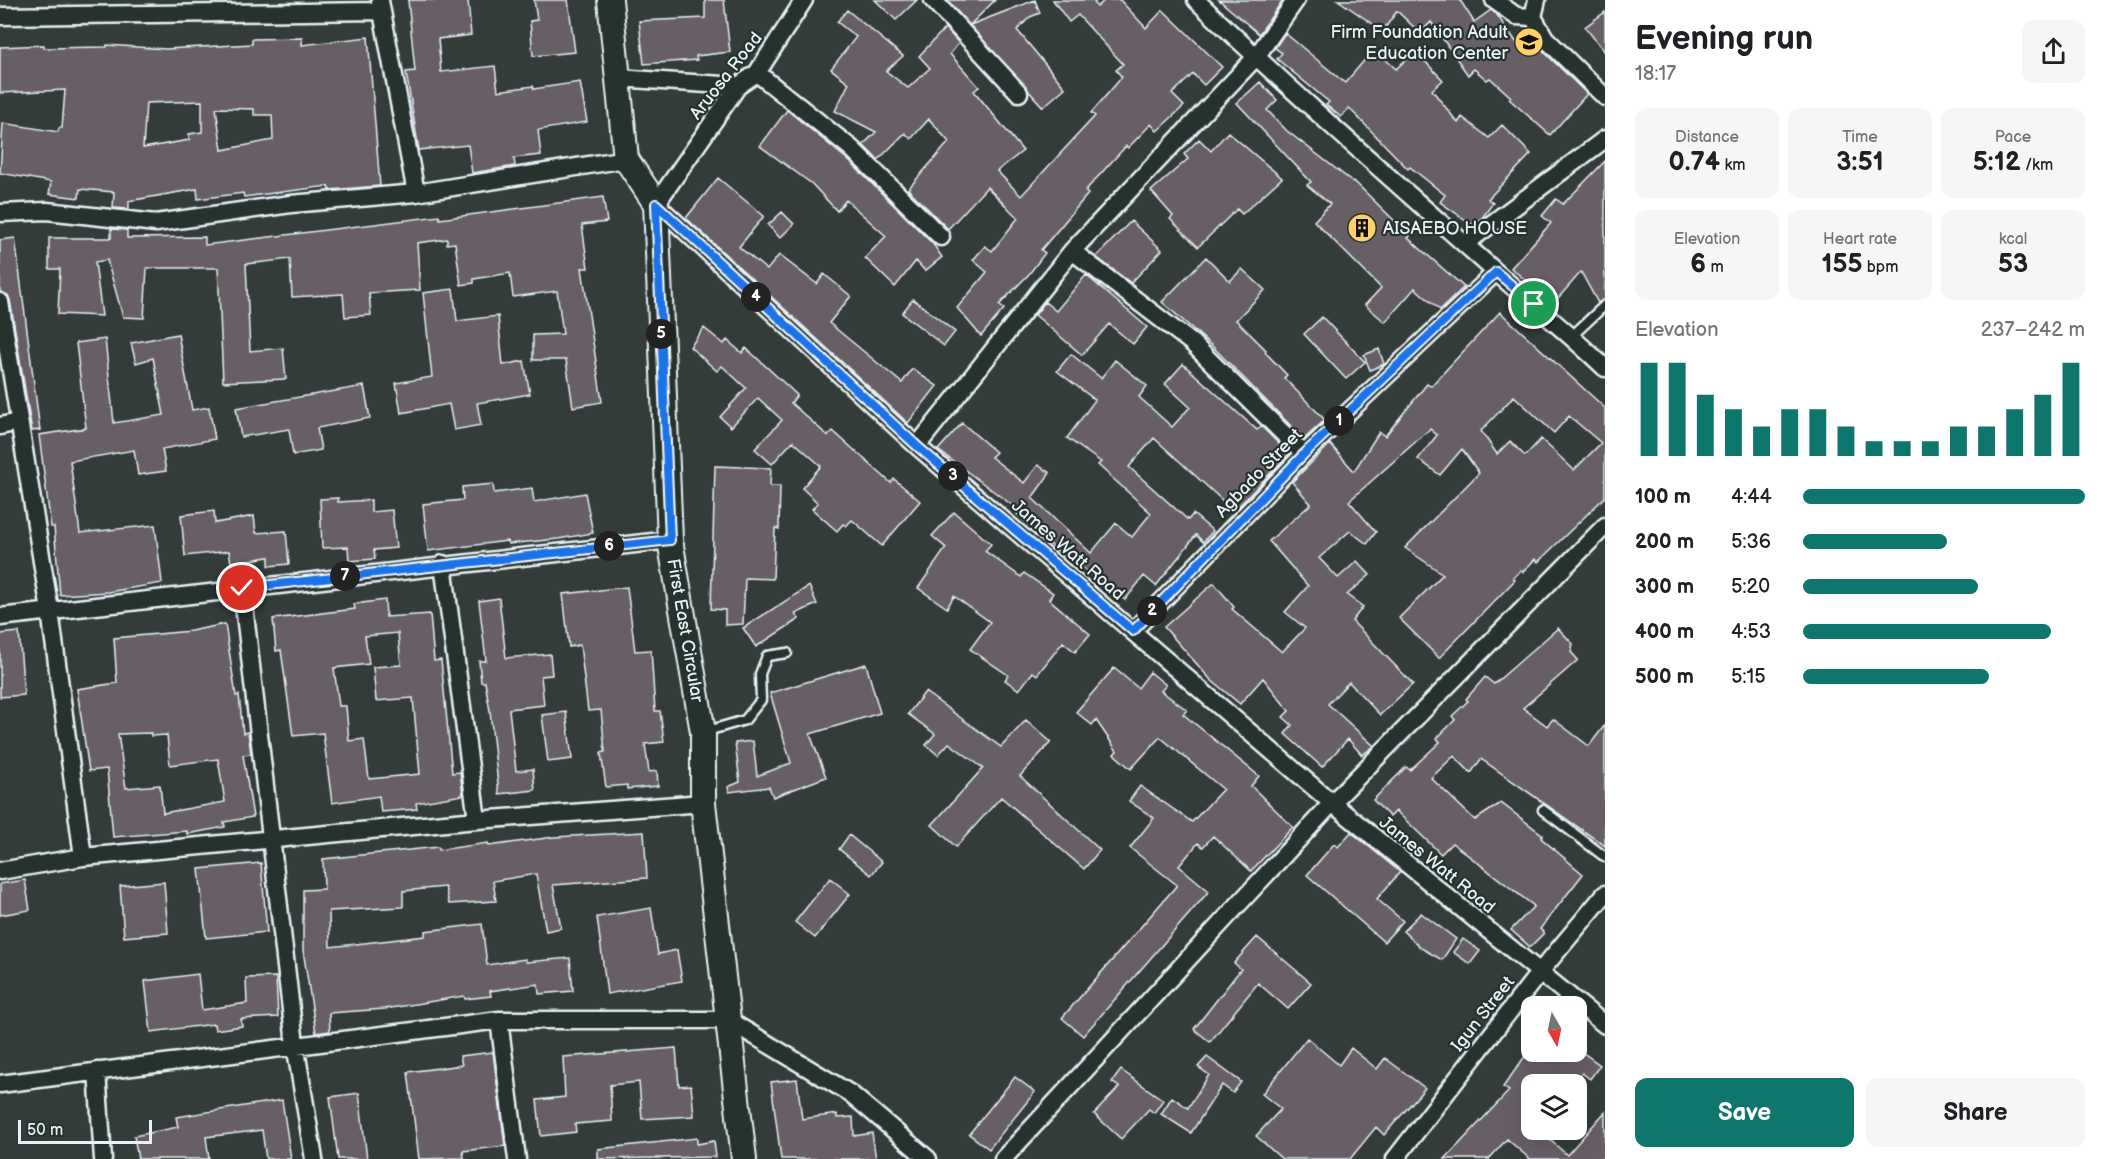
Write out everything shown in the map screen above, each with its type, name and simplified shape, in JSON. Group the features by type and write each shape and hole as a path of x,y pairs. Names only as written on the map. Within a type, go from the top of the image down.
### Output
{"street":[{"path":"610,0 626,159 656,204"},
{"name":"Aruosa Road","path":"656,204 738,86 757,73 804,0"},
{"path":"933,0 1019,93"},
{"path":"1196,0 1256,57 1496,272 1572,336 1605,368"},
{"path":"917,446 1072,251 1256,57 1296,0"},
{"path":"1494,0 1516,16 1533,17"},
{"path":"1537,0 1533,17 1545,38 1605,97"},
{"path":"0,16 380,5 416,193"},
{"path":"757,73 851,148 941,237"},
{"path":"617,78 738,86"},
{"path":"1466,243 1605,139"},
{"path":"0,213 47,211 156,223 291,204 416,193 626,159"},
{"name":"James Watt Road","path":"656,204 917,446 1332,803 1539,974 1605,1025"},
{"name":"First East Circular","path":"656,204 670,540 703,732 703,803 744,1159"},
{"path":"1072,251 1192,343 1304,454"},
{"name":"Agbado Street","path":"1133,631 1304,454 1496,272"},
{"path":"0,302 50,611 83,857"},
{"path":"0,426 20,422"},
{"path":"1003,1159 1332,803 1605,526"},
{"path":"0,617 443,564 670,540"},
{"path":"443,564 477,820"},
{"path":"242,588 296,1044 314,1159"},
{"path":"0,870 83,857 477,820 703,803"},
{"name":"Igun Street","path":"1395,1159 1539,974 1605,894"},
{"path":"499,1020 517,1159"},
{"path":"0,1084 296,1044 499,1020 728,1020 851,1094 928,1159"},
{"path":"98,1071 103,1159"}],"lane":[{"path":"1572,336 1605,305"},
{"path":"703,732 745,720 761,700 760,674 767,657 788,653"},
{"path":"1543,810 1605,857"}],"building":[{"path":"408,0 468,0 471,35 438,39 441,72 495,66 498,91 533,86 534,89 580,82 587,122 538,130 541,155 514,158 515,166 472,173 468,145 419,150 406,72 415,71"},
{"path":"534,0 568,0 575,52 533,56 530,21 537,20"},
{"path":"705,0 724,0 730,52 696,56 697,60 644,64 639,21 705,18"},
{"path":"875,0 917,0 896,20"},
{"path":"947,0 995,0 970,25 1035,0 1040,13 1030,17 1017,30 1065,88 1043,107"},
{"path":"1053,0 1098,0 1094,3 1097,7 1105,0 1120,0 1146,28 1163,10 1222,67 1204,85 1193,74 1172,94 1184,106 1157,131 1151,124 1128,148 1126,146 1085,191 1088,194 1041,250 1045,253 1029,274 999,305 1004,309 981,336 957,308 987,272 973,260 985,246 992,251 1018,218 987,187 948,229 908,189 949,142 929,119 911,139 905,133 878,160 863,145 876,132 835,111 849,83 831,69 856,37 837,22 847,10 903,56 886,71 908,88 930,68 919,56 945,28 959,43 950,54 979,87 974,91 1023,151 997,171 1021,196 1095,116 1091,113 1122,77 1116,70 1123,64 1078,15 1069,22"},
{"path":"1219,0 1283,0 1259,34"},
{"path":"1338,0 1460,0 1474,22 1491,10 1525,54 1535,43 1587,94 1550,135 1509,99 1511,97 1490,78 1487,80 1474,69 1468,75 1431,22 1420,33 1397,11 1383,31"},
{"path":"1605,12 1605,52 1585,27"},
{"path":"1285,33 1345,83 1374,49 1396,69 1415,51 1443,80 1432,90 1458,123 1462,117 1489,138 1502,125 1531,154 1488,199 1493,203 1482,218 1473,225 1440,202 1445,195 1410,167 1408,169 1349,108 1341,117 1326,105 1329,102 1277,59 1282,53 1275,48"},
{"path":"368,37 380,186 329,190 328,186 244,197 243,193 198,199 197,189 129,201 129,209 113,208 114,192 80,189 79,198 49,194 51,182 0,173 3,123 58,132 59,128 62,128 65,90 0,93 0,47 44,45 44,48 107,47 107,45 166,49 252,44 252,39 302,38 302,45","holes":["202,101 202,132 189,134 189,140 143,148 146,103","216,108 254,109 254,115 272,115 273,140 222,150"]},
{"path":"1260,82 1277,100 1267,110 1287,131 1354,181 1410,236 1408,238 1464,287 1440,310 1415,288 1385,322 1365,305 1381,288 1314,221 1330,204 1307,185 1311,182 1237,103"},
{"path":"787,110 848,160 933,244 942,257 925,271 916,261 895,287 865,258 886,236 846,200 837,211 812,184 760,146"},
{"path":"1228,132 1282,178 1242,214 1237,209 1198,247 1170,219 1173,216 1151,191 1188,159 1184,154 1199,139 1211,151"},
{"path":"1605,161 1605,299 1598,303 1581,272 1553,304 1511,268 1551,223 1542,216 1556,199 1563,204"},
{"path":"718,178 764,216 739,247 767,270 779,255 817,284 824,274 851,296 829,323 902,383 912,369 937,386 908,423 686,218"},
{"path":"603,197 607,222 582,225 588,268 582,268 602,402 573,407 566,360 533,360 533,335 563,334 557,291 513,297 510,273 474,279 474,283 461,285 455,243 447,244 447,239 417,243 420,290 369,293 371,315 345,317 343,294 292,297 290,259 246,264 250,351 283,348 286,379 223,382 218,268 147,268 144,318 123,317 107,260 95,262 102,316 58,314 60,269 49,269 49,238 111,238 111,229 127,230 127,238 205,237 205,245 439,216 440,219"},
{"path":"782,212 794,224 780,238 768,225"},
{"path":"1131,221 1162,250 1131,283 1096,257"},
{"path":"15,238 40,430 32,431 10,300 8,295 0,292 0,240"},
{"path":"1206,257 1230,281 1242,269 1265,290 1236,320 1287,375 1284,378 1325,420 1304,439 1212,346 1162,302"},
{"path":"1086,275 1147,327 1133,344 1109,324 1082,355 1035,315 1045,302 1056,311"},
{"path":"453,289 457,321 498,316 503,365 524,361 530,394 477,403 481,425 454,430 449,404 401,413 396,383 432,377 423,293"},
{"path":"913,299 955,332 944,346 902,313"},
{"path":"1500,312 1605,408 1605,497 1538,562 1535,559 1523,572 1521,570 1513,578 1515,580 1439,658 1399,618 1443,574 1405,548 1479,473 1462,449 1440,475 1418,459 1437,435 1430,429 1349,501 1376,532 1367,544 1350,531 1319,558 1338,578 1357,561 1370,575 1347,595 1363,607 1352,621 1413,684 1380,715 1349,682 1328,704 1374,746 1362,755 1348,739 1322,767 1285,734 1292,725 1283,717 1289,711 1263,678 1240,704 1211,680 1164,627 1214,583 1234,607 1232,609 1282,652 1305,628 1285,612 1308,586 1269,541 1311,504 1292,482 1330,444 1354,471 1379,432 1385,436 1427,384 1431,386","holes":["1514,396 1554,433 1569,416 1601,443 1574,470 1541,439 1525,456 1510,441 1497,454 1481,431"]},
{"path":"1322,317 1365,362 1346,379 1304,334"},
{"path":"704,328 724,344 727,340 742,353 746,348 797,395 791,403 828,436 833,431 891,483 894,479 920,501 882,546 852,520 846,526 843,524 837,531 812,509 818,503 802,488 821,466 793,441 772,464 755,449 782,420 758,398 731,427 720,417 746,388 722,366 717,371 690,347"},
{"path":"178,334 192,410 209,407 215,439 162,449 166,471 138,475 134,450 70,461 80,533 155,525 162,583 108,592 60,595 54,527 51,527 39,435 86,428 76,343 105,339 114,423 164,415 153,358 136,363 131,343"},
{"path":"1379,349 1384,364 1370,370 1364,355"},
{"path":"1071,354 1101,378 1115,360 1147,386 1139,397 1172,427 1190,407 1165,384 1183,364 1257,430 1261,426 1289,454 1234,511 1154,438 1129,467 1188,520 1193,514 1213,531 1203,542 1196,535 1156,586 1144,576 1125,600 1067,556 1065,558 1017,514 1020,511 938,450 962,423 996,452 991,457 1024,483 1038,465 1050,473 1032,498 1091,553 1116,523 1132,537 1151,513 1098,465 1101,462 1067,438 1095,400 1057,371"},
{"path":"364,386 370,418 317,428 321,450 293,455 289,429 241,437 236,408"},
{"path":"715,466 771,468 770,486 780,486 779,529 775,528 773,579 745,578 743,624 725,625 725,610 711,609"},
{"path":"493,484 494,493 532,488 534,502 585,493 593,533 558,539 508,544 507,541 428,551 423,504 463,500 462,487"},
{"path":"338,498 338,502 371,500 371,512 392,510 396,548 374,550 375,559 349,561 348,547 322,548 320,499"},
{"path":"214,511 215,523 254,516 256,533 286,531 289,564 269,566 269,557 231,563 229,551 185,556 181,515"},
{"path":"954,512 991,544 985,551 1021,577 1024,573 1053,593 1049,599 1090,634 1075,652 1063,642 1037,675 1033,672 1019,690 1005,680 1008,675 970,649 990,622 954,596 947,608 918,588 946,548 932,536"},
{"path":"809,586 817,604 795,614 799,619 756,647 743,628"},
{"path":"627,587 635,651 651,650 655,711 660,711 664,742 645,744 649,772 657,771 658,786 627,789 627,785 606,787 601,753 605,752 601,710 588,711 580,645 569,647 563,594"},
{"path":"499,598 506,658 550,654 552,675 541,676 544,705 509,709 516,771 533,769 535,790 499,794 490,711 485,682 481,682 479,661 486,661 479,601"},
{"path":"385,600 386,617 430,614 434,661 441,660 452,773 460,772 463,795 416,803 417,809 381,812 379,796 332,803 323,733 293,736 281,650 276,651 273,619 355,609 354,604","holes":["398,633 401,665 373,667 376,701 413,698 420,774 369,779 364,739 349,741 346,706 339,706 334,668 369,664 365,636"]},
{"path":"225,624 236,696 239,695 243,733 248,732 251,754 243,755 253,817 224,822 225,827 187,834 187,831 113,837 107,769 89,771 77,689 117,683 114,638 191,631","holes":["151,733 151,736 167,735 170,765 218,759 225,802 163,813 160,785 126,788 118,734"]},
{"path":"1558,628 1573,644 1571,652 1578,660 1523,708 1547,726 1553,719 1589,746 1605,725 1605,846 1481,759 1471,773 1454,756 1431,778 1475,820 1501,803 1543,835 1541,838 1583,874 1540,929 1544,933 1530,947 1511,930 1534,906 1452,843 1441,854 1396,811 1390,817 1373,800 1406,767 1410,770 1440,742 1437,738 1455,720 1452,716 1468,701 1466,699 1485,677 1494,684"},
{"path":"19,632 24,695 0,697 0,634"},
{"path":"866,664 880,713 810,734 826,777 773,797 769,787 729,792 728,787 740,782 735,743 753,741 757,776 791,763 770,693"},
{"path":"1114,668 1138,688 1150,672 1166,685 1161,691 1187,710 1183,714 1259,776 1251,786 1293,827 1251,871 1213,836 1203,847 1198,843 1179,866 1209,891 1083,1036 1062,1018 1177,885 1130,848 1154,818 1129,801 1140,786 1192,822 1223,789 1160,737 1131,769 1114,754 1117,751 1096,720 1092,725 1076,712"},
{"path":"925,692 1001,747 1026,720 1051,742 1020,776 1100,850 1084,869 1001,797 956,847 932,825 983,768 949,743 938,755 926,745 935,734 908,714"},
{"path":"566,712 572,759 548,762 542,715"},
{"path":"644,832 647,878 553,885 561,928 546,931 536,874 493,881 496,901 449,904 445,887 403,891 403,907 329,911 330,947 425,936 425,931 482,924 487,965 525,959 526,962 570,958 573,991 539,994 538,984 490,991 491,996 465,999 464,996 385,1009 329,1013 330,1031 316,1033 303,950 303,890 324,889 323,859 438,847 439,850 488,843 489,846 554,837"},
{"path":"1351,832 1400,872 1377,899 1403,921 1384,942 1307,875 1334,844 1338,847"},
{"path":"849,835 882,862 871,875 839,849"},
{"path":"261,863 267,932 206,938 199,869"},
{"path":"830,878 850,894 815,938 795,922"},
{"path":"25,880 30,910 0,915 0,884"},
{"path":"164,882 168,933 124,937 120,886"},
{"path":"651,908 658,954 677,950 682,981 607,994 597,917"},
{"path":"1421,913 1456,939 1442,960 1421,948 1403,931"},
{"path":"1257,937 1311,983 1288,1009 1258,983 1210,1042 1194,1029 1241,969 1234,963"},
{"path":"1463,939 1480,951 1470,964 1453,952"},
{"path":"198,974 202,1010 247,1003 246,978 276,977 278,1017 241,1019 242,1026 215,1030 214,1024 151,1032 145,981"},
{"path":"1307,1038 1339,1065 1351,1048 1377,1069 1385,1058 1425,1088 1384,1135 1376,1127 1350,1159 1282,1159 1256,1136 1281,1109 1262,1094"},
{"path":"676,1048 679,1086 691,1085 694,1116 642,1119 639,1082 610,1085 612,1121 575,1124 576,1132 541,1136 537,1100 565,1097 563,1057"},
{"path":"493,1052 505,1146 463,1151 464,1158 419,1159 408,1072 462,1065 460,1056"},
{"path":"1587,1056 1600,1065 1590,1079 1587,1074 1582,1073 1521,1074 1521,1140 1550,1140 1567,1155 1580,1140 1587,1140 1587,1132 1605,1112 1605,1159 1530,1159 1507,1139 1489,1159 1445,1159 1509,1091 1503,1087 1521,1062 1587,1062"},
{"path":"1207,1057 1241,1082 1233,1093 1222,1085 1191,1133 1161,1114 1172,1097 1188,1108 1209,1075 1198,1067"},
{"path":"1121,1070 1163,1100 1154,1113 1149,1109 1121,1139 1094,1114 1119,1087 1112,1082"},
{"path":"1015,1077 1035,1092 989,1149 969,1134"},
{"path":"797,1079 802,1119 837,1114 837,1118 853,1117 854,1136 872,1133 876,1159 781,1159 771,1082"},
{"path":"359,1093 367,1159 338,1159 330,1097"},
{"path":"282,1100 291,1159 266,1159 262,1130 206,1137 209,1159 138,1159 134,1136 178,1127 176,1117"},
{"path":"697,1138 697,1144 714,1141 716,1157 598,1159 598,1149"}],"place":[{"name":"Firm Foundation Adult Education Center","path":"1529,42"},
{"name":"AISAEBO HOUSE","path":"1362,228"}],"route":[{"path":"242,588 670,540 656,204 917,446 1133,631 1304,454 1496,272 1534,304"}]}
